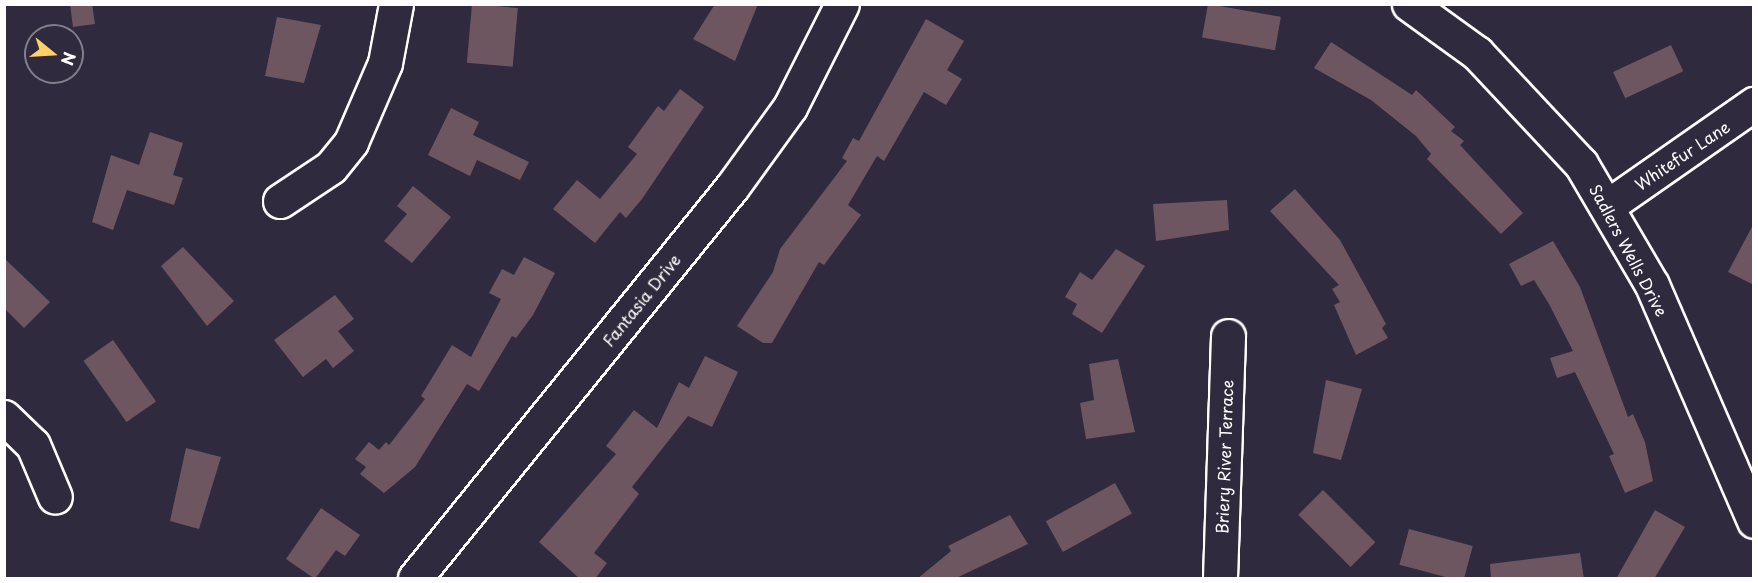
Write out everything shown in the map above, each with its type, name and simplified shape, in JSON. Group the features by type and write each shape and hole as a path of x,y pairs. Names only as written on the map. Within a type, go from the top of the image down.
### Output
{"street":[{"path":"280,201 314,181 351,142 385,63 396,4"},
{"name":"Fantasia Drive","path":"416,579 732,187 790,107 842,4"},
{"name":"Sadlers Wells Drive","path":"1409,4 1478,53 1526,99 1609,205 1652,285 1754,521"},
{"name":"Whitefur Lane","path":"1609,205 1754,104"},
{"name":"Briery River Terrace","path":"1220,579 1228,336"},
{"path":"4,417 33,445 55,497"}],"building":[{"path":"70,4 92,4 95,24 73,24"},
{"path":"472,4 518,8 513,67 467,63"},
{"path":"715,4 758,4 735,61 693,39"},
{"path":"1208,4 1281,17 1275,50 1202,37"},
{"path":"277,17 321,25 304,83 265,76"},
{"path":"926,19 964,41 947,70 962,79 946,105 924,92 884,161 877,156 848,205 861,215 824,265 819,262 772,343 763,343 737,326 773,272 780,249 847,161 842,158 853,138 859,141"},
{"path":"1331,42 1412,95 1416,90 1455,127 1451,131 1464,141 1460,145 1523,213 1501,234 1427,159 1431,154 1416,136 1371,100 1314,68"},
{"path":"1671,45 1683,71 1625,98 1613,72"},
{"path":"680,89 704,107 642,199 626,218 620,212 595,243 553,209 577,180 600,199 637,154 628,147 658,106 664,111"},
{"path":"451,108 479,122 473,135 529,162 520,180 477,160 470,176 428,155"},
{"path":"150,132 183,143 173,175 183,178 174,205 127,190 113,230 92,222 111,155 139,165"},
{"path":"413,186 451,217 412,263 384,241 407,214 397,206"},
{"path":"1295,189 1340,240 1386,324 1382,328 1388,338 1356,355 1334,305 1340,302 1332,289 1339,285 1270,211"},
{"path":"1227,200 1229,230 1156,241 1153,204"},
{"path":"1754,223 1754,285 1728,272"},
{"path":"1553,241 1580,287 1628,417 1633,414 1645,442 1653,481 1625,493 1609,456 1614,454 1575,372 1557,378 1550,358 1573,351 1534,280 1521,286 1509,264"},
{"path":"183,247 234,301 207,326 161,266"},
{"path":"1116,249 1145,266 1102,333 1072,314 1077,304 1065,297 1080,272 1092,280"},
{"path":"524,257 555,273 533,315 516,338 512,336 479,391 467,384 415,467 384,493 360,474 366,467 355,459 369,442 379,450 386,442 389,445 425,399 421,396 452,345 471,357 501,299 489,293 502,269 514,275"},
{"path":"4,258 50,302 24,328 4,308"},
{"path":"335,295 354,319 338,331 354,351 333,368 326,359 303,377 274,340"},
{"path":"113,340 156,401 127,422 84,361"},
{"path":"705,356 738,372 712,427 688,416 632,487 639,494 594,553 607,563 595,579 580,579 539,542 616,454 606,446 634,410 657,428 679,382 689,388"},
{"path":"1118,359 1135,432 1086,439 1080,403 1094,400 1089,364"},
{"path":"1326,380 1362,389 1341,460 1313,453"},
{"path":"186,448 221,457 199,529 170,521"},
{"path":"1115,483 1132,514 1063,552 1046,521"},
{"path":"1323,490 1375,542 1351,567 1298,515"},
{"path":"321,508 360,535 345,556 336,550 315,579 286,559"},
{"path":"1655,510 1685,527 1654,579 1616,579"},
{"path":"1010,515 1028,544 954,579 917,579 951,551 948,546"},
{"path":"1409,529 1473,546 1464,578 1449,578 1399,565"},
{"path":"1580,553 1584,579 1491,579 1490,564"}]}
